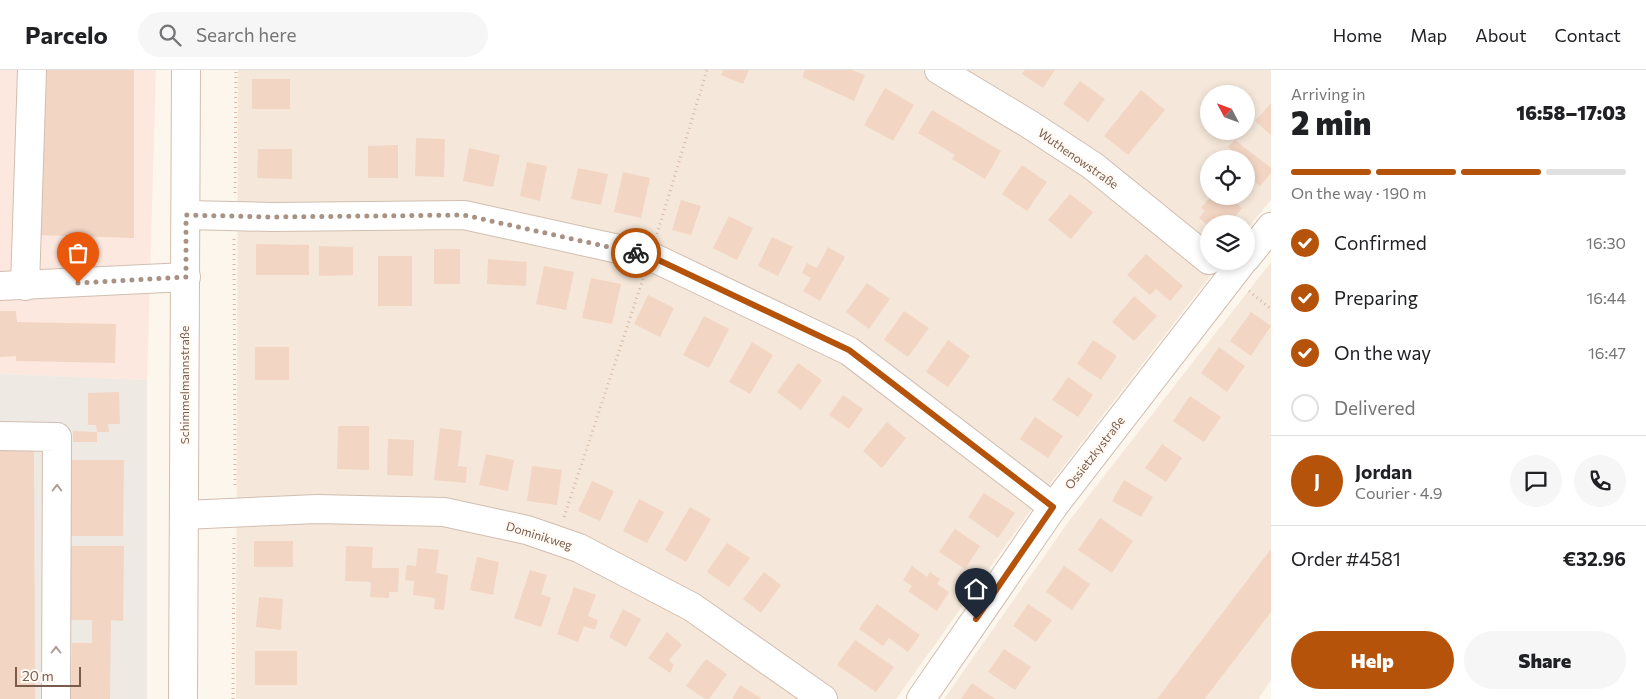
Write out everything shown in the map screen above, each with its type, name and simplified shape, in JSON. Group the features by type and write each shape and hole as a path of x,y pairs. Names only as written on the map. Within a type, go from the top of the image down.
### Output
{"street":[{"path":"32,70 12,286 186,277"},
{"name":"Schimmelmannstraße","path":"183,699 186,70"},
{"name":"Wuthenowstraße","path":"939,70 1029,124 1093,166 1200,243"},
{"path":"186,215 272,217 464,215 650,256 849,350 1053,507"},
{"name":"Ossietzkystraße","path":"1255,240 1271,227"},
{"name":"Ossietzkystraße","path":"921,699 1053,507 1223,270"},
{"path":"0,436 57,437 56,699"},
{"name":"Dominikweg","path":"184,515 317,508 444,512 528,530 579,548 692,608 823,699"}],"path":[{"path":"234,199 236,70"},
{"path":"556,541 650,256 707,70"},
{"path":"234,232 235,494"},
{"path":"233,699 234,530"}],"shaded area":[{"path":"0,70 156,70 147,380 0,374"},
{"path":"238,70 1271,70 1271,200 1255,219 1255,215 1200,215 1200,270 1215,270 1049,485 896,699 236,699"},
{"path":"1271,262 1271,680 1258,699 944,699 1069,521"},
{"path":"0,374 147,380 147,699 0,699"}],"building":[{"path":"40,70 134,70 134,238 35,235"},
{"path":"723,70 749,70 743,84 721,75"},
{"path":"805,70 852,70 865,75 854,101 802,77"},
{"path":"1025,70 1055,70 1043,88 1022,74"},
{"path":"252,79 290,79 290,109 252,109"},
{"path":"1080,81 1105,99 1088,122 1063,104"},
{"path":"885,88 914,105 893,141 864,125"},
{"path":"1141,90 1165,110 1128,155 1104,136"},
{"path":"1271,103 1271,135 1255,121"},
{"path":"932,110 1001,151 985,179 952,159 955,155 918,133"},
{"path":"416,138 445,139 444,177 415,176"},
{"path":"1235,140 1248,150 1232,150 1228,147"},
{"path":"398,145 398,178 368,178 368,146"},
{"path":"469,148 500,155 493,187 463,181"},
{"path":"258,149 292,149 292,179 257,178"},
{"path":"1255,156 1271,168 1271,173 1260,186 1255,182"},
{"path":"527,162 547,166 540,201 520,196"},
{"path":"1022,165 1047,182 1027,211 1002,194"},
{"path":"578,168 608,174 601,205 571,199"},
{"path":"623,172 650,178 641,218 614,212"},
{"path":"1070,194 1093,212 1071,239 1048,220"},
{"path":"681,200 701,206 691,235 672,230"},
{"path":"1204,205 1238,205 1242,208 1236,215 1202,215 1205,211 1201,208"},
{"path":"729,216 753,228 737,260 713,248"},
{"path":"772,237 793,247 778,276 758,266"},
{"path":"256,244 309,245 309,275 256,275"},
{"path":"319,246 353,247 353,275 319,276"},
{"path":"828,247 845,257 820,301 803,291 811,278 802,273 807,263 817,268"},
{"path":"434,249 460,249 460,284 434,284"},
{"path":"1146,254 1183,286 1170,301 1156,289 1150,295 1127,275"},
{"path":"378,256 412,256 412,306 378,306"},
{"path":"488,259 527,262 526,286 487,284"},
{"path":"544,266 574,272 566,310 536,304"},
{"path":"591,278 621,284 612,324 582,318"},
{"path":"867,283 890,299 869,329 846,312"},
{"path":"648,295 674,308 660,337 634,324"},
{"path":"1134,296 1157,316 1134,341 1112,322"},
{"path":"0,311 16,311 17,322 116,324 115,363 16,361 16,356 0,357"},
{"path":"904,311 929,328 908,357 884,340"},
{"path":"1251,312 1271,326 1251,356 1230,341"},
{"path":"704,316 729,329 709,368 683,355"},
{"path":"948,340 970,356 948,387 926,372"},
{"path":"1093,340 1117,356 1101,380 1077,364"},
{"path":"752,342 773,355 750,394 729,382"},
{"path":"255,347 289,347 289,380 255,380"},
{"path":"1219,347 1245,366 1227,392 1201,373"},
{"path":"798,363 822,380 801,410 777,392"},
{"path":"1068,377 1093,395 1078,417 1052,400"},
{"path":"119,392 120,424 108,424 109,432 97,432 96,425 88,425 88,393"},
{"path":"843,395 863,409 849,429 829,415"},
{"path":"1190,396 1221,417 1204,442 1173,421"},
{"path":"1035,417 1063,436 1048,458 1020,439"},
{"path":"887,422 906,438 882,468 863,451"},
{"path":"338,426 369,426 369,470 337,469"},
{"path":"440,428 462,431 458,466 467,467 466,483 434,480"},
{"path":"73,431 97,432 97,442 73,442"},
{"path":"388,439 414,440 413,476 387,475"},
{"path":"1162,444 1182,458 1166,482 1145,468"},
{"path":"34,449 35,699 0,699 0,450"},
{"path":"486,454 514,460 508,491 479,485"},
{"path":"70,460 124,460 123,536 70,536"},
{"path":"532,466 562,470 557,505 527,501"},
{"path":"1124,480 1153,497 1141,517 1112,501"},
{"path":"592,481 614,491 600,521 578,511"},
{"path":"984,493 1015,513 998,538 968,517"},
{"path":"639,499 664,512 647,543 623,531"},
{"path":"690,507 711,519 686,562 665,550"},
{"path":"1100,518 1133,541 1112,573 1078,550"},
{"path":"955,529 980,546 965,569 939,552"},
{"path":"254,541 293,541 293,567 254,567"},
{"path":"727,543 750,558 729,587 707,572"},
{"path":"70,546 124,546 123,621 111,620 110,699 71,699 72,643 92,643 92,620 69,620"},
{"path":"346,546 373,547 372,568 399,568 398,592 389,592 389,598 370,597 371,582 345,581"},
{"path":"418,548 439,550 436,573 448,575 444,610 434,609 435,598 413,595 414,581 405,580 407,565 416,566"},
{"path":"1271,549 1271,612 1205,699 1157,699"},
{"path":"477,557 499,562 493,595 470,590"},
{"path":"912,566 927,577 930,572 940,579 937,584 949,592 937,611 908,591 912,586 903,580"},
{"path":"1064,566 1090,584 1072,610 1046,592"},
{"path":"530,570 547,575 541,594 551,598 541,627 514,618"},
{"path":"764,572 781,585 761,613 743,599"},
{"path":"574,587 596,595 588,616 598,620 595,630 584,626 578,642 557,634"},
{"path":"259,597 283,599 281,630 256,627"},
{"path":"877,604 920,635 908,652 889,638 883,646 859,629"},
{"path":"1028,604 1052,620 1036,642 1013,626"},
{"path":"623,609 641,619 626,647 609,637"},
{"path":"667,632 682,645 669,660 674,665 670,673 648,658"},
{"path":"855,640 894,667 876,692 837,665"},
{"path":"1004,649 1031,667 1015,690 988,672"},
{"path":"255,651 297,651 297,685 255,685"},
{"path":"706,659 727,674 709,699 705,699 686,686"},
{"path":"972,683 995,699 961,699"},
{"path":"740,685 762,699 732,699"}],"way so far":[{"path":"78,283 186,277 186,215 272,217 464,215 636,253"}],"route":[{"path":"636,253 650,256 849,350 1053,507 976,619"}]}
